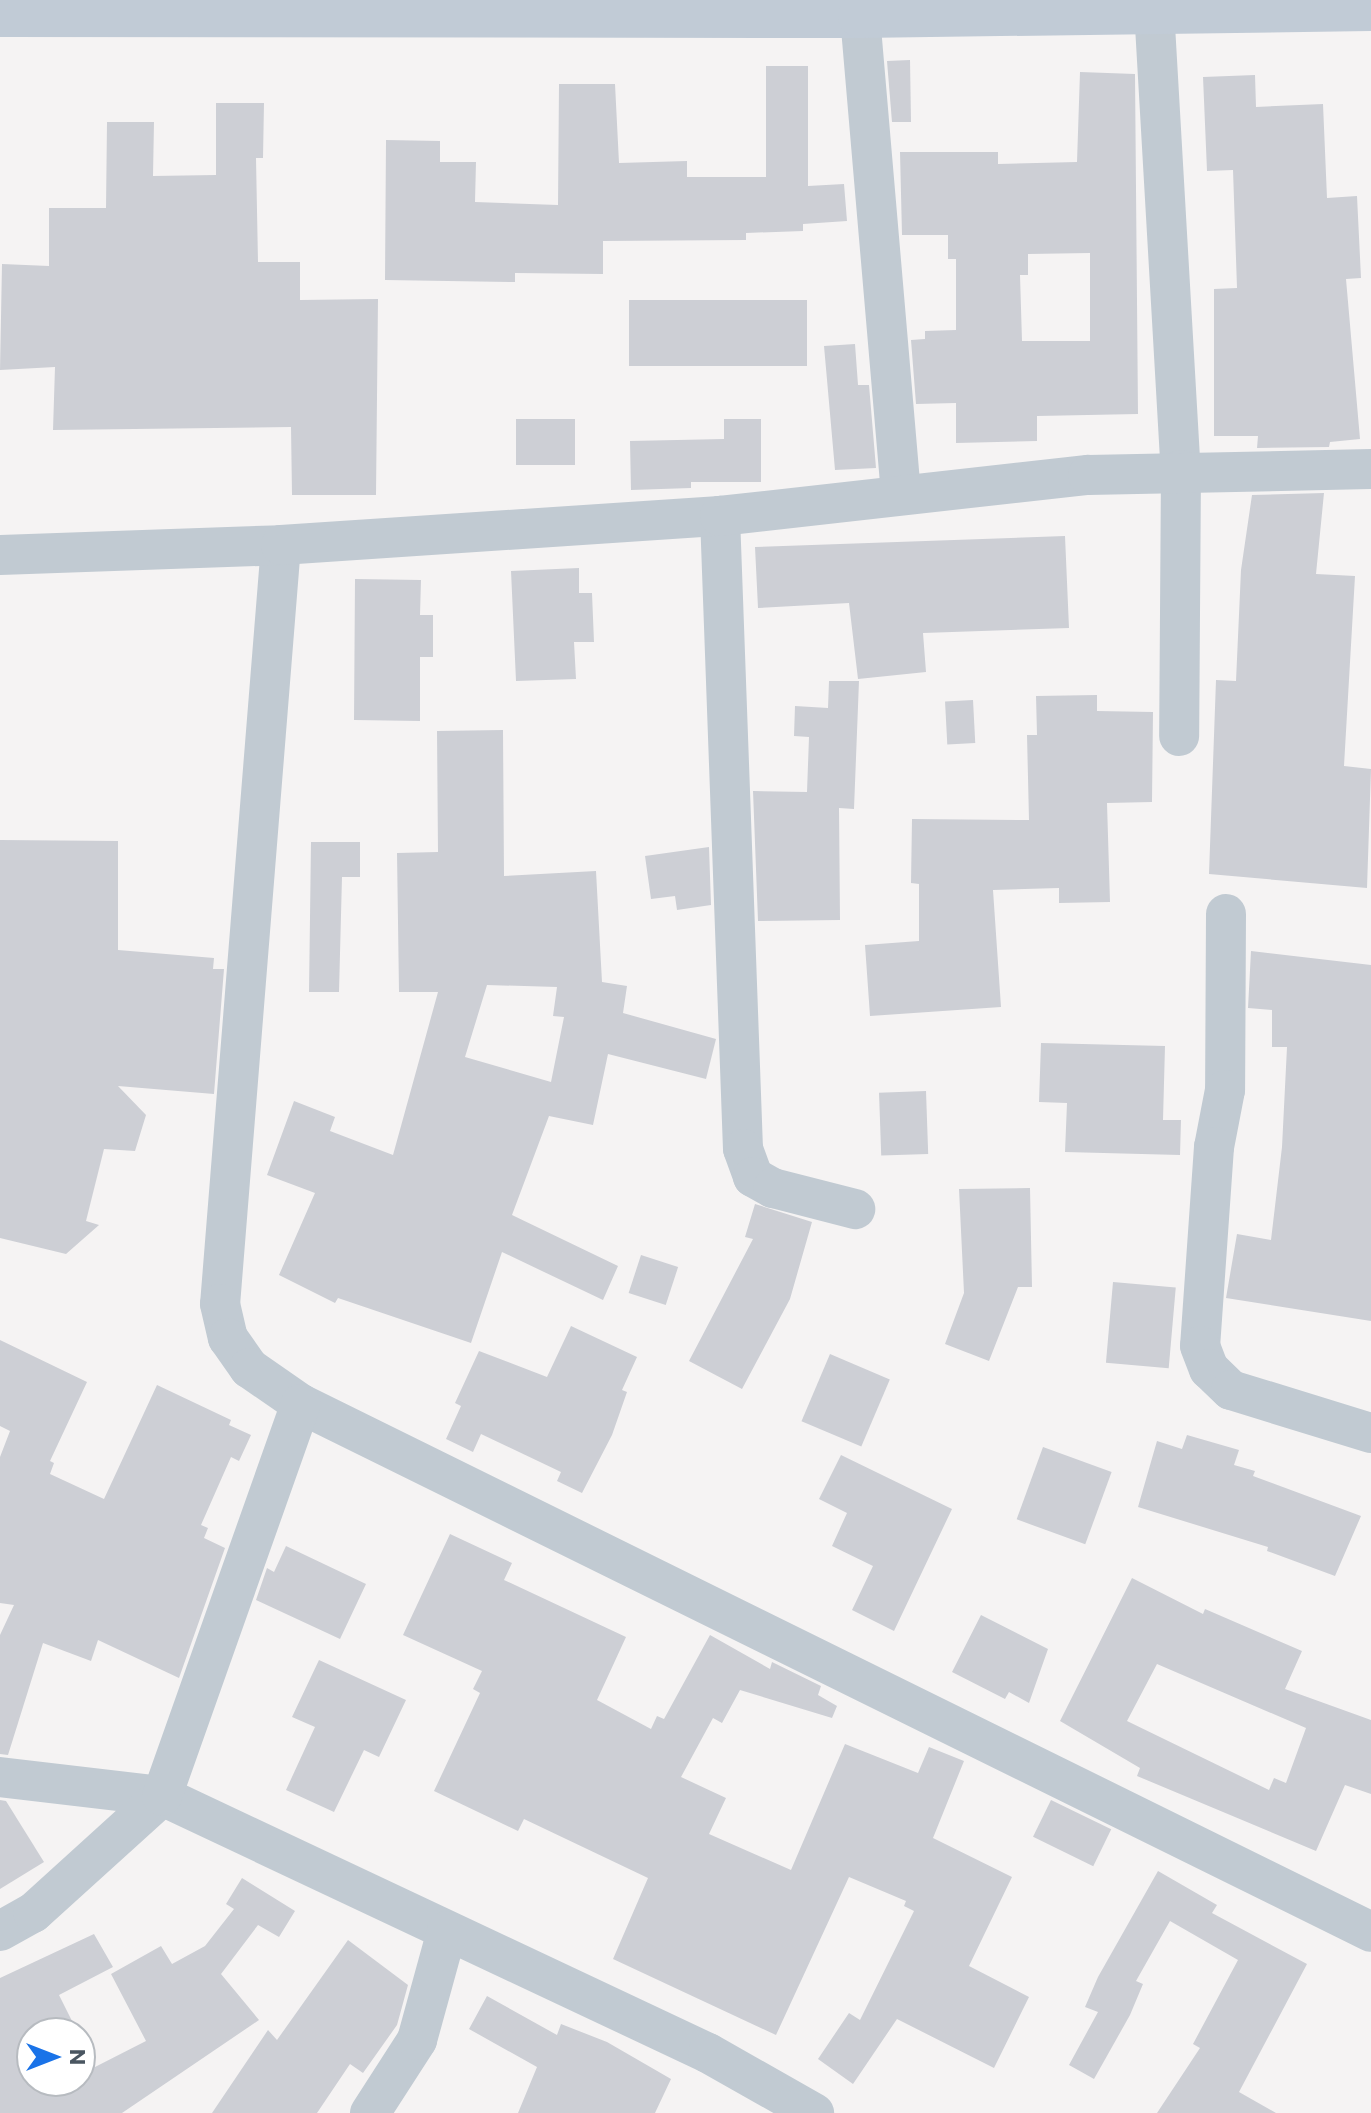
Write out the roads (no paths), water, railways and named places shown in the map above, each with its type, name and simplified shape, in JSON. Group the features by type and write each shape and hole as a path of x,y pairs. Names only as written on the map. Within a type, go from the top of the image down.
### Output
{"main road":[{"path":"0,15 860,16 1154,8 1371,9"}],"street":[{"path":"1154,8 1181,470 1179,736"},
{"path":"860,16 901,493"},
{"path":"0,555 281,545 720,516 901,493 1181,470 1371,469"},
{"path":"720,516 730,849 741,990 743,1149 753,1177 773,1188 855,1209"},
{"path":"281,545 220,1304 228,1338 249,1368 301,1404 1368,1920"},
{"path":"1226,914 1225,1090 1214,1147 1200,1346 1209,1369 1231,1390 1371,1433"},
{"path":"0,1931 33,1913 162,1796 301,1404"},
{"path":"0,1777 162,1796 708,2053 814,2113"},
{"path":"370,2113 417,2040 447,1931"}]}
